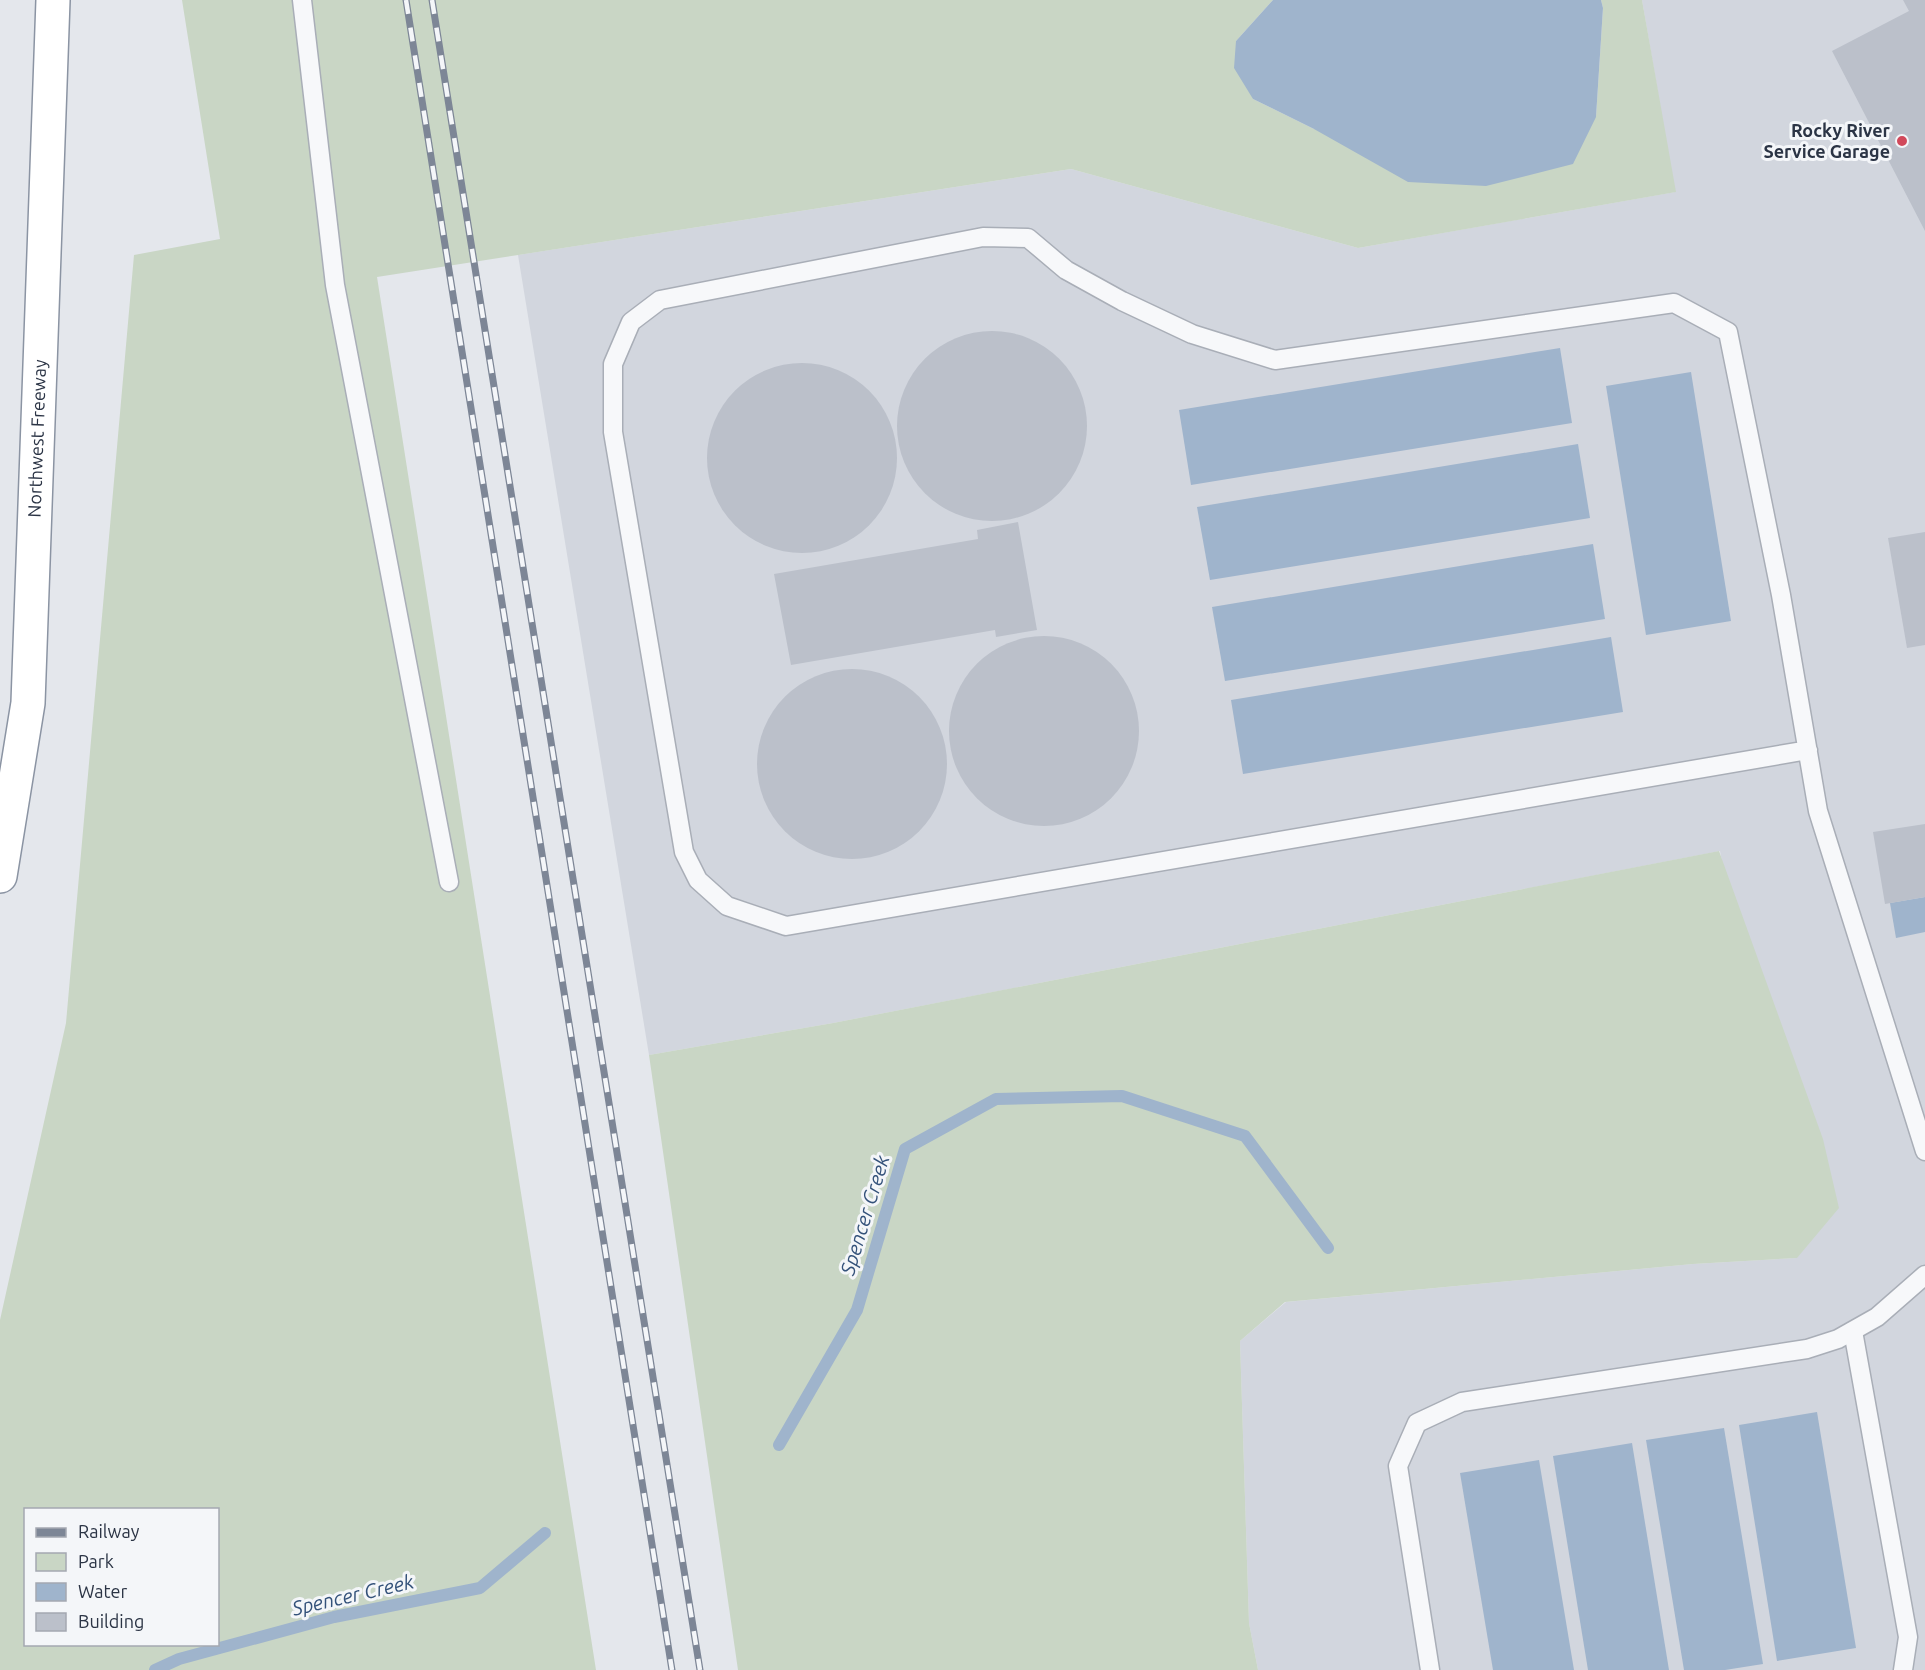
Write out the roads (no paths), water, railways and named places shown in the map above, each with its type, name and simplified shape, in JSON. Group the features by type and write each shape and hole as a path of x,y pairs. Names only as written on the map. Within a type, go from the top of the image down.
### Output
{"highway":[{"name":"Northwest Freeway","path":"0,876 28,703 52,0"}],"lane":[{"path":"302,0 335,285 449,882"},
{"path":"1808,750 786,926 727,906 698,880 684,852 613,432 614,364 631,322 660,300 983,237 1028,238 1066,270 1122,301 1192,334 1275,360 1674,303 1728,332 1781,595 1808,750 1818,811 1925,1151"},
{"path":"1430,1670 1398,1466 1417,1423 1462,1402 1807,1349 1838,1339 1877,1317 1925,1275"},
{"path":"1853,1330 1908,1637 1903,1670"}],"water":[{"path":"1273,0 1601,0 1603,8 1596,117 1573,164 1486,186 1408,182 1314,129 1253,99 1234,68 1236,41"},
{"path":"1560,348 1572,423 1191,485 1179,410"},
{"path":"1691,372 1731,621 1646,635 1606,386"},
{"path":"1578,444 1590,518 1210,580 1197,507"},
{"path":"1593,544 1605,619 1225,681 1212,607"},
{"path":"1611,637 1623,712 1243,774 1231,700"},
{"path":"1925,897 1925,932 1896,938 1890,903"},
{"path":"1817,1412 1856,1648 1777,1661 1739,1425"},
{"path":"1724,1428 1763,1664 1725,1670 1684,1670 1646,1440"},
{"path":"1632,1443 1669,1670 1588,1670 1553,1456"},
{"path":"1539,1460 1574,1670 1493,1670 1460,1473"}],"waterway":[{"name":"Spencer Creek","path":"779,1445 857,1310 905,1149 996,1099 1122,1096 1245,1136 1328,1248"},
{"name":"Spencer Creek","path":"155,1670 179,1659 334,1617 480,1588 545,1533"}],"railway":[{"path":"406,0 672,1670"},
{"path":"432,0 700,1670"}],"place":[{"name":"Rocky River Service Garage","path":"1902,141"}]}
